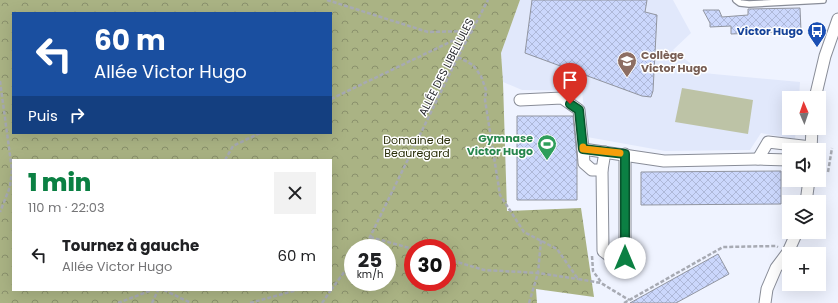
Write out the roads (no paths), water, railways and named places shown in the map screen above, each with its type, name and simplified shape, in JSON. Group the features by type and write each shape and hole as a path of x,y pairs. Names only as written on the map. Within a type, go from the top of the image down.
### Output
{"street":[{"path":"817,91 825,56 838,19"},
{"path":"520,100 562,98 579,110 584,163 592,170 602,170"},
{"path":"758,159 768,142 782,144"},
{"path":"583,149 664,160 782,160"},
{"path":"605,152 602,170 603,251 611,258 625,258 625,154"},
{"path":"765,303 767,289 776,268 788,252 794,239"}],"lane":[{"path":"736,0 740,3 748,4 823,0"}],"place":[{"name":"Victor Hugo","path":"817,48"},
{"name":"Collège Victor Hugo","path":"627,78"},
{"name":"Gymnase Victor Hugo","path":"547,161"}],"park label":[{"name":"Domaine de Beauregard","path":"417,146"}]}
